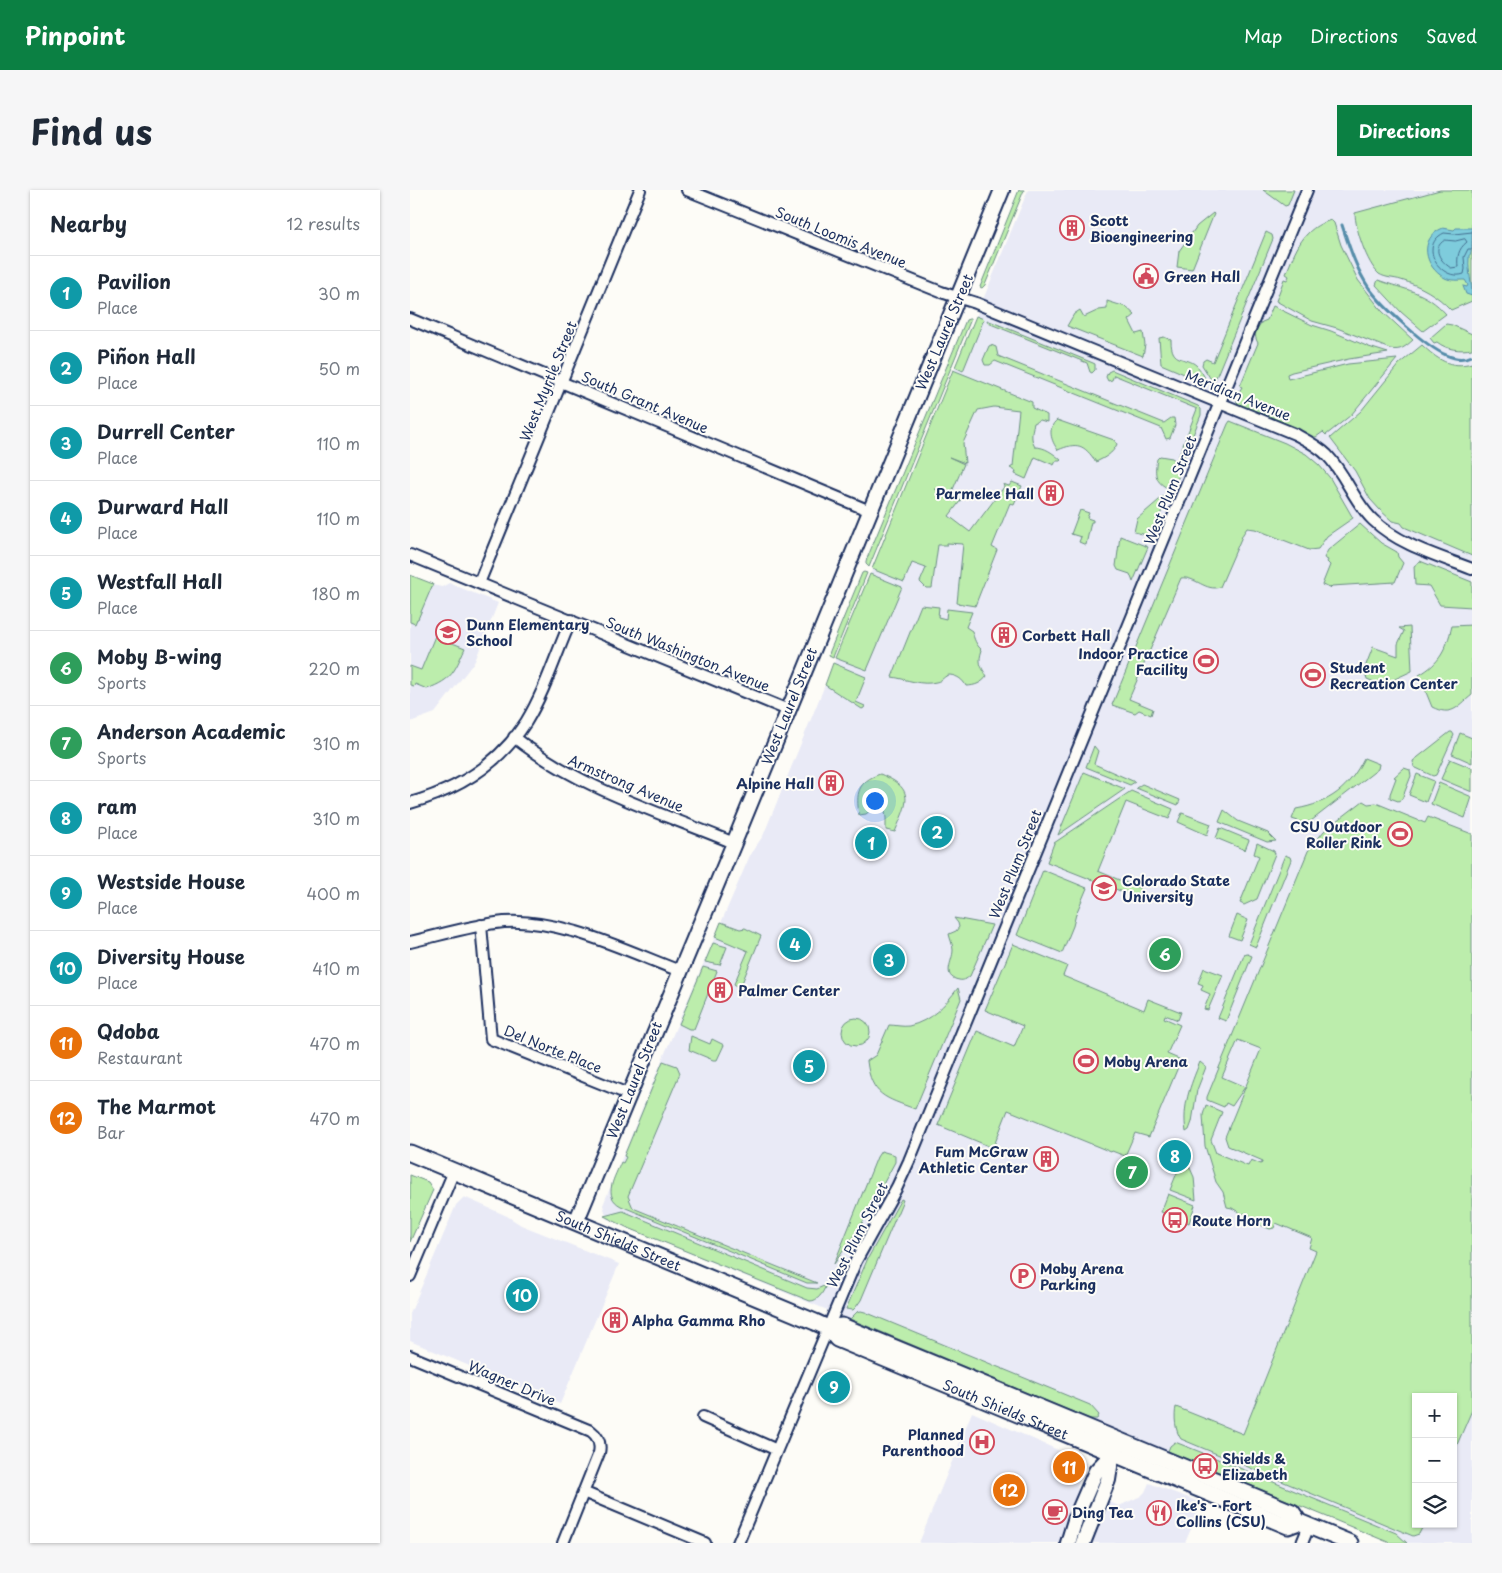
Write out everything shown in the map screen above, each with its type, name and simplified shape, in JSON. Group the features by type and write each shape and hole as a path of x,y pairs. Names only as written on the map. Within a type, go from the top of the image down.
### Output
{"main road":[{"name":"West Laurel Street","path":"576,1222 1002,190"},
{"name":"South Shields Street","path":"410,1153 828,1328 837,1339 1115,1447 1288,1526 1304,1524 1350,1543"},
{"path":"1068,1543 1076,1517 1096,1470 1115,1447"},
{"path":"1083,1543 1108,1480 1115,1447"}],"street":[{"name":"West Myrtle Street","path":"479,583 640,190"},
{"name":"South Loomis Avenue","path":"687,190 958,297"},
{"name":"West Plum Street","path":"738,1543 856,1262 897,1187 908,1162 1307,190"},
{"name":"Meridian Avenue","path":"958,297 1295,434 1310,442 1327,455 1337,467 1364,511 1374,522 1400,539 1472,569"},
{"name":"South Grant Avenue","path":"410,319 870,511"},
{"name":"South Washington Avenue","path":"410,555 788,710"},
{"path":"410,803 451,789 471,778 493,760 514,737 526,722 538,700 570,620"},
{"name":"Armstrong Avenue","path":"514,737 533,753 585,783 734,843"},
{"path":"410,942 480,925 506,922 552,926 578,932 680,971"},
{"name":"Del Norte Place","path":"480,925 491,1039 628,1094"},
{"path":"410,1276 454,1172"},
{"name":"Wagner Drive","path":"410,1356 592,1431 601,1446 583,1492"},
{"path":"703,1417 777,1450"},
{"path":"562,1543 583,1492 705,1543"},
{"path":"1302,1543 1304,1524"}],"shaded area":[{"name":"Colorado State University","path":"1028,190 1472,190 1472,1543 1391,1543 607,1219 603,1205 662,1060 751,853 763,836"},
{"name":"Dunn Elementary School","path":"410,576 442,587 449,583 498,603 475,661 435,713 410,722"},
{"path":"464,1197 507,1216 521,1225 619,1264 560,1404 410,1341 410,1314 456,1205"},
{"path":"972,1412 1087,1463 1077,1488 1119,1506 1141,1496 1149,1483 1202,1503 1185,1543 919,1543"}],"green space":[{"path":"1019,190 1024,190 985,285 982,288 980,287"},
{"path":"1263,190 1294,190 1288,205 1285,206"},
{"path":"1440,190 1472,190 1472,301 1451,310 1434,295 1422,288 1379,274 1366,254 1359,236 1355,213"},
{"path":"1213,213 1192,269 1177,267 1179,251 1197,226"},
{"path":"1331,220 1334,223 1341,245 1358,280 1382,311 1413,340 1403,348 1390,349 1337,328 1312,321 1276,301 1284,279 1287,280 1289,276 1286,274 1297,248 1314,228"},
{"path":"1266,232 1272,235 1273,239 1215,380 1212,381 1202,365 1203,361 1206,359 1213,362"},
{"path":"1378,280 1431,300 1446,314 1423,331 1401,312 1376,285"},
{"path":"1107,301 1126,307 1135,315 1129,320 1136,334 1143,332 1145,345 1143,356 1067,326 1074,314 1080,310 1084,317 1099,310 1107,309"},
{"path":"1273,306 1312,325 1388,353 1349,359 1292,372 1287,374 1288,379 1348,364 1397,359 1351,415 1326,435 1323,432 1316,437 1306,435 1289,425 1240,405 1237,402 1237,395 1242,387 1240,386 1258,343 1255,335 1262,322 1267,320"},
{"path":"976,316 984,319 963,371 955,367"},
{"path":"971,319 869,567 866,561 966,320"},
{"path":"987,320 1093,363 1095,364 1095,370 1092,373 1087,363 988,323"},
{"path":"1446,324 1472,334 1472,349 1454,349 1445,347 1437,342 1434,343 1430,338"},
{"path":"1164,337 1171,340 1176,356 1193,363 1198,368 1206,380 1205,383 1161,364 1159,338"},
{"path":"991,345 996,347 998,356 1164,423 1174,418 1175,425 1170,438 1166,439 1161,428 995,361 990,365 985,365 983,360"},
{"path":"1422,345 1444,362 1457,365 1472,363 1472,556 1404,527 1401,523 1392,521 1370,499 1355,471 1330,438 1361,411 1399,364"},
{"path":"953,370 1032,402 1032,408 1047,415 1047,422 1040,420 1034,423 1033,444 1035,447 1049,451 1061,460 1056,461 1054,465 1035,457 1026,479 1015,474 1016,471 1010,468 1013,466 1019,410 994,407 978,410 963,443 965,463 949,457 964,464 951,494 935,489 961,500 949,516 970,532 1004,487 1003,484 1009,486 1012,482 1022,486 1014,504 1010,503 992,547 997,550 975,606 957,603 963,544 947,543 947,545 938,545 932,588 926,588 920,582 926,568 912,563 904,582 872,569"},
{"path":"1112,370 1198,406 1201,409 1201,415 1183,460 1178,458 1197,409 1114,375 1112,380 1108,381 1106,377 1108,372"},
{"path":"1057,420 1114,440 1117,444 1111,453 1096,462 1088,451 1080,446 1070,446 1058,450 1053,443 1051,435 1052,427"},
{"path":"1230,421 1285,443 1306,454 1330,478 1353,518 1327,536 1318,549 1309,550 1255,529 1247,528 1220,587 1205,586 1191,579 1181,578 1129,699 1153,709 1151,715 1139,710 1135,713 1112,705 1228,424"},
{"path":"1160,456 1172,458 1180,464 1178,478 1170,489 1161,484 1156,474 1157,459"},
{"path":"1166,494 1169,494 1151,536 1134,532 1137,519"},
{"path":"1080,510 1089,513 1087,518 1093,520 1086,545 1079,542 1081,537 1071,534"},
{"path":"1360,524 1381,543 1397,552 1398,557 1403,563 1395,582 1332,586 1330,588 1322,585 1330,565 1327,562 1328,560 1324,558 1328,550"},
{"path":"1120,536 1148,547 1133,582 1130,574 1118,570 1116,566"},
{"path":"1420,561 1472,582 1472,607 1440,605 1429,586 1415,585 1414,566"},
{"path":"864,572 867,573 833,657 829,655 830,651"},
{"path":"870,574 902,587 867,670 835,658"},
{"path":"410,575 433,584 415,624 410,622"},
{"path":"921,605 939,607 938,617 946,619 947,609 972,612 966,627 972,631 978,646 982,650 980,664 987,676 983,681 975,685 966,686 960,679 950,675 931,683 920,683 892,677"},
{"path":"1472,625 1472,695 1458,707 1449,711 1432,707 1419,675 1437,661 1447,642 1452,626"},
{"path":"1410,627 1412,671 1382,685 1367,679 1364,670 1373,647 1398,656 1398,644 1404,631 1399,628"},
{"path":"435,636 465,648 458,663 448,678 436,685 427,689 415,684 414,686 410,685 410,666 421,670"},
{"path":"833,663 866,677 856,702 865,706 864,708 862,709 825,685"},
{"path":"1450,732 1454,735 1436,775 1433,776 1414,767 1413,761"},
{"path":"1460,733 1472,738 1472,763 1452,754"},
{"path":"1094,746 1098,751 1094,764 1135,782 1130,785 1086,767"},
{"path":"1364,758 1379,764 1378,769 1311,821 1304,823 1292,819 1296,809 1319,803 1345,786"},
{"path":"1450,759 1472,768 1472,792 1441,779"},
{"path":"1404,768 1410,770 1411,776 1402,799 1398,801 1390,798 1390,794 1396,778 1394,777"},
{"path":"1084,772 1125,789 1058,835"},
{"path":"880,774 900,785 906,798 903,813 895,832 886,830 884,805 880,803 866,814 859,815 858,794 862,785 872,777"},
{"path":"1417,774 1434,781 1426,802 1409,795"},
{"path":"1439,783 1472,797 1465,818 1431,804"},
{"path":"1142,784 1180,800 1178,805 1136,788"},
{"path":"1131,791 1173,809 1169,819 1126,802 1098,871 1141,889 1138,898 1047,862 1054,843"},
{"path":"1363,801 1368,804 1376,803 1425,823 1428,817 1472,834 1472,1410 1457,1445 1457,1393 1412,1393 1412,1528 1422,1528 1419,1534 1413,1536 1181,1439 1176,1428 1176,1407 1243,1434 1316,1251 1309,1248 1312,1238 1276,1223 1274,1228 1270,1229 1253,1222 1252,1217 1247,1213 1242,1214 1227,1207 1223,1192 1216,1182 1205,1146 1203,1115 1206,1105 1222,1112 1211,1140 1216,1153 1248,1166 1251,1160 1261,1164 1263,1161 1228,1146 1225,1137 1261,1049 1238,1040 1222,1077 1245,1087 1232,1106 1226,1103 1224,1107 1207,1100 1207,1097 1308,851 1324,831"},
{"path":"1224,810 1238,821 1268,833 1276,841 1267,842 1219,822"},
{"path":"1182,813 1211,824 1207,835 1178,822"},
{"path":"1220,828 1249,840 1245,850 1216,838"},
{"path":"1257,843 1274,851 1275,854 1257,899 1244,905 1240,903 1259,856 1254,854"},
{"path":"1285,855 1290,857 1291,860 1256,947 1249,944"},
{"path":"1043,870 1087,888 1062,953 1017,935"},
{"path":"1237,915 1248,920 1240,940 1229,936"},
{"path":"954,918 992,925 970,976 962,980 950,976 949,972 953,946 949,934 956,931 959,927"},
{"path":"721,922 740,929 745,928 761,936 740,988 734,984 748,951 715,937"},
{"path":"713,943 727,947 720,965 705,962"},
{"name":"Moby Arena","path":"1013,944 1067,966 1063,976 1144,1010 1148,999 1181,1012 1178,1020 1165,1015 1164,1018 1180,1025 1167,1054 1181,1060 1149,1137 1135,1133 1125,1156 1008,1110 993,1148 938,1125 977,1031 1014,1047 1023,1026 985,1010"},
{"path":"1245,953 1252,956 1226,1021 1218,1018"},
{"path":"703,967 717,971 694,1029 689,1029 679,1024"},
{"path":"1204,968 1223,975 1208,1010 1204,1009 1210,994 1201,990 1203,985 1198,983"},
{"path":"958,988 961,999 915,1109 882,1094 872,1082 867,1061 876,1055 889,1025 909,1026 917,1024 943,1006"},
{"path":"856,1018 866,1022 870,1032 866,1042 856,1046 846,1042 842,1032 846,1022"},
{"path":"691,1036 710,1044 712,1039 724,1045 717,1060 689,1050"},
{"path":"663,1061 677,1066 680,1073 628,1196 633,1208 817,1283 807,1283 615,1202 611,1192 613,1180 621,1162 623,1163 626,1157 624,1156"},
{"path":"1200,1062 1206,1067 1197,1090 1192,1122 1189,1130 1186,1132 1186,1105"},
{"path":"881,1151 895,1155 895,1162 860,1227 834,1264 877,1157"},
{"path":"1183,1158 1186,1159 1194,1177 1196,1200 1170,1190"},
{"path":"410,1175 428,1182 433,1190 410,1242"},
{"path":"1168,1194 1195,1205 1189,1223 1161,1212"},
{"path":"901,1199 903,1200 861,1300 853,1310 846,1309 868,1258"},
{"path":"623,1211 807,1288 817,1289 826,1285 820,1296 810,1301 626,1227 604,1216"},
{"path":"861,1311 1090,1405 1099,1415 1097,1419 1090,1419 850,1319 857,1312"},
{"path":"1175,1442 1203,1453 1199,1464 1168,1451"},
{"path":"1213,1457 1396,1533 1407,1543 1390,1543 1209,1468"}],"water":[{"path":"1443,228 1454,230 1456,228 1472,228 1469,264 1472,296 1466,294 1463,286 1467,287 1468,285 1465,280 1445,278 1432,267 1429,260 1427,245 1430,238"}],"waterway":[{"path":"1342,225 1360,273 1369,288 1384,305 1416,335 1437,350 1456,358 1472,356"}],"place":[{"name":"Scott Bioengineering","path":"1072,228"},
{"name":"Green Hall","path":"1146,276"},
{"name":"Parmelee Hall","path":"1051,493"},
{"name":"Dunn Elementary School","path":"448,632"},
{"name":"Corbett Hall","path":"1004,635"},
{"name":"Indoor Practice Facility","path":"1206,661"},
{"name":"Student Recreation Center","path":"1313,675"},
{"name":"Alpine Hall","path":"831,783"},
{"name":"Piñon Hall","path":"937,832"},
{"name":"CSU Outdoor Roller Rink","path":"1400,834"},
{"name":"Pavilion","path":"871,843"},
{"name":"Colorado State University","path":"1104,888"},
{"name":"Durward Hall","path":"795,944"},
{"name":"Moby B-wing","path":"1165,954"},
{"name":"Durrell Center","path":"889,960"},
{"name":"Palmer Center","path":"720,990"},
{"name":"Moby Arena","path":"1086,1061"},
{"name":"Westfall Hall","path":"809,1066"},
{"name":"ram","path":"1175,1156"},
{"name":"Fum McGraw Athletic Center","path":"1046,1159"},
{"name":"Anderson Academic","path":"1132,1172"},
{"name":"Route Horn","path":"1175,1220"},
{"name":"Moby Arena Parking","path":"1023,1276"},
{"name":"Diversity House","path":"522,1295"},
{"name":"Alpha Gamma Rho","path":"615,1320"},
{"name":"Westside House","path":"834,1387"},
{"name":"Planned Parenthood","path":"982,1442"},
{"name":"Shields & Elizabeth","path":"1205,1466"},
{"name":"Qdoba","path":"1069,1467"},
{"name":"The Marmot","path":"1009,1490"},
{"name":"Ding Tea","path":"1055,1512"},
{"name":"Ike's - Fort Collins (CSU)","path":"1159,1513"}]}
